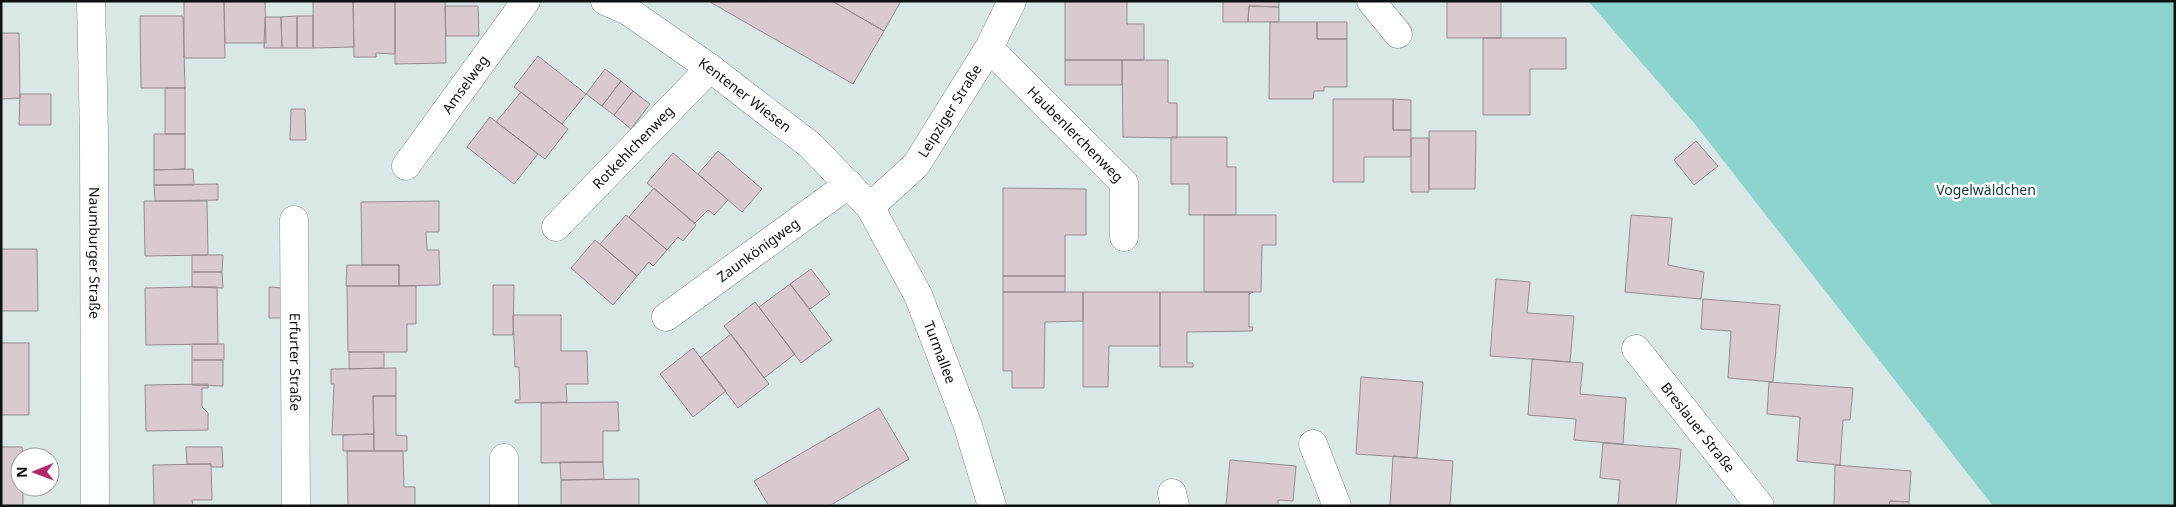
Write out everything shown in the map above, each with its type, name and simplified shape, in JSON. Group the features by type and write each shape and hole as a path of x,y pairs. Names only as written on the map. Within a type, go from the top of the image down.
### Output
{"street":[{"name":"Naumburger Straße","path":"91,1 94,146 95,506"},
{"name":"Amselweg","path":"406,166 526,1"},
{"name":"Kentener Wiesen","path":"605,1 628,11 710,68 810,146 870,207"},
{"name":"Leipziger Straße","path":"870,207 916,165 989,48 1012,1"},
{"path":"1370,1 1398,34"},
{"name":"Haubenlerchenweg","path":"989,48 1124,183 1124,237"},
{"name":"Rotkehlchenweg","path":"556,227 710,68"},
{"name":"Zaunkönigweg","path":"666,317 849,184"},
{"name":"Turmallee","path":"870,207 918,295 968,426 992,506"},
{"name":"Erfurter Straße","path":"294,220 296,506"},
{"name":"Breslauer Straße","path":"1636,349 1760,506"},
{"path":"1313,444 1337,506"},
{"path":"504,458 504,506"}],"green space":[{"name":"Vogelwäldchen","path":"1588,1 2175,1 2175,506 1993,506 1694,123"}],"building":[{"path":"184,1 224,1 225,58 184,58"},
{"path":"224,1 265,1 266,43 225,43"},
{"path":"313,1 353,1 354,47 313,48"},
{"path":"353,1 395,1 395,54 376,53 376,57 354,57"},
{"path":"395,1 445,1 446,63 395,64"},
{"path":"832,1 884,31 853,84 710,2"},
{"path":"832,1 901,1 884,31"},
{"path":"1065,1 1127,1 1127,24 1144,24 1144,60 1065,60"},
{"path":"1223,1 1279,1 1279,7 1249,6 1248,22 1223,22"},
{"path":"1447,1 1501,1 1501,38 1447,38"},
{"path":"445,6 478,6 479,36 446,36"},
{"path":"1249,6 1279,7 1279,22 1248,22"},
{"path":"140,16 183,16 185,88 141,88"},
{"path":"297,16 297,48 282,48 281,17"},
{"path":"297,16 313,16 313,48 297,48"},
{"path":"265,17 281,17 282,48 264,48"},
{"path":"1270,22 1317,22 1317,39 1347,39 1347,87 1324,87 1324,91 1314,91 1313,99 1269,99"},
{"path":"1317,22 1347,22 1347,39 1317,39"},
{"path":"1,33 19,33 20,98 1,99"},
{"path":"1483,38 1566,38 1566,69 1530,69 1530,115 1483,115"},
{"path":"538,56 586,94 562,124 514,87"},
{"path":"1065,60 1122,60 1122,85 1065,85"},
{"path":"1122,60 1168,60 1168,103 1177,103 1177,138 1123,137"},
{"path":"605,69 621,81 602,106 586,94"},
{"path":"621,81 633,91 614,115 602,106"},
{"path":"165,88 185,88 185,134 165,134"},
{"path":"633,91 650,104 631,129 614,115"},
{"path":"521,92 568,129 545,159 496,122"},
{"path":"20,94 51,94 51,125 19,125"},
{"path":"1333,99 1393,99 1393,130 1411,130 1411,157 1364,157 1364,182 1333,182"},
{"path":"1393,99 1411,100 1411,130 1393,130"},
{"path":"291,109 305,109 306,140 290,140"},
{"path":"490,117 538,154 514,184 467,147"},
{"path":"1429,131 1476,131 1475,189 1429,189"},
{"path":"154,134 185,134 185,169 154,170"},
{"path":"1171,137 1227,137 1227,167 1236,167 1236,215 1189,215 1189,184 1171,184"},
{"path":"1411,138 1429,138 1429,192 1411,192"},
{"path":"1696,141 1718,166 1694,185 1674,160"},
{"path":"718,151 762,189 742,212 698,174"},
{"path":"673,153 728,200 714,215 708,210 695,223 647,183"},
{"path":"193,169 194,185 154,185 154,170"},
{"path":"218,184 218,200 155,201 154,185"},
{"path":"654,188 696,225 683,241 678,237 667,250 629,217"},
{"path":"1003,188 1086,189 1086,235 1065,235 1065,276 1003,276"},
{"path":"144,201 207,201 208,255 145,256"},
{"path":"439,201 439,232 426,232 427,250 439,250 440,285 399,286 399,265 362,265 361,202"},
{"path":"626,215 667,250 653,266 649,262 637,276 600,244"},
{"path":"1204,215 1276,215 1276,245 1262,245 1261,292 1204,292"},
{"path":"1631,215 1672,218 1668,265 1704,272 1701,299 1625,292"},
{"path":"595,240 637,276 613,305 571,268"},
{"path":"1,249 37,249 38,311 1,311"},
{"path":"192,255 223,255 222,272 192,272"},
{"path":"347,265 399,265 399,286 346,286"},
{"path":"811,269 830,294 810,309 790,284"},
{"path":"192,272 222,272 223,288 192,287"},
{"path":"1003,276 1065,276 1065,292 1003,292"},
{"path":"1496,279 1530,282 1527,313 1574,316 1570,362 1490,356"},
{"path":"790,284 832,340 801,363 759,307"},
{"path":"493,285 514,285 513,335 493,335"},
{"path":"347,286 416,286 416,324 407,324 407,352 348,352"},
{"path":"217,287 218,344 146,345 145,288"},
{"path":"269,287 284,288 284,318 269,318"},
{"path":"1003,292 1083,292 1083,321 1045,322 1044,388 1012,388 1012,371 1003,371"},
{"path":"1083,292 1160,292 1160,346 1109,346 1108,387 1083,387"},
{"path":"1160,292 1253,292 1249,294 1249,327 1253,327 1252,331 1187,332 1187,363 1193,363 1193,367 1160,367"},
{"path":"1703,299 1780,305 1773,382 1728,378 1731,331 1701,329"},
{"path":"755,302 795,354 764,378 724,326"},
{"path":"513,315 561,315 561,351 587,351 588,384 566,384 567,402 515,403 515,400 520,400 519,367 515,367"},
{"path":"731,334 769,384 738,408 700,358"},
{"path":"1,343 29,343 29,415 1,415"},
{"path":"192,344 224,344 224,360 192,360"},
{"path":"693,348 726,391 693,417 660,374"},
{"path":"349,352 384,352 384,368 349,369"},
{"path":"1532,359 1583,363 1580,394 1626,398 1623,444 1574,440 1576,419 1528,415"},
{"path":"192,360 223,360 223,386 192,385"},
{"path":"396,368 396,396 373,396 374,434 332,435 334,384 331,384 331,369"},
{"path":"1361,377 1423,382 1417,458 1356,454"},
{"path":"1769,382 1853,388 1850,420 1843,420 1840,465 1797,461 1800,417 1767,414"},
{"path":"208,384 208,388 202,388 202,407 208,413 208,430 146,431 145,385"},
{"path":"373,396 396,396 396,435 407,436 407,451 374,451"},
{"path":"618,402 619,431 603,431 603,462 541,463 541,403"},
{"path":"879,408 909,459 829,506 769,506 754,481"},
{"path":"374,434 374,451 343,451 343,435"},
{"path":"1603,443 1681,449 1676,506 1618,506 1620,480 1600,478"},
{"path":"1,447 10,447 10,497 23,497 23,506 1,506"},
{"path":"186,447 222,447 223,467 211,467 211,464 187,464"},
{"path":"347,451 403,451 404,487 415,487 415,506 348,506"},
{"path":"1393,456 1453,461 1450,506 1390,506"},
{"path":"1230,460 1296,466 1293,501 1278,500 1278,506 1226,506"},
{"path":"560,462 603,462 604,479 561,480"},
{"path":"211,464 212,500 192,500 193,506 154,506 153,465"},
{"path":"1835,465 1911,471 1909,502 1890,501 1889,506 1834,506"},
{"path":"639,479 639,506 561,506 561,480"},
{"path":"1890,501 1909,502 1909,506 1889,506"}]}
